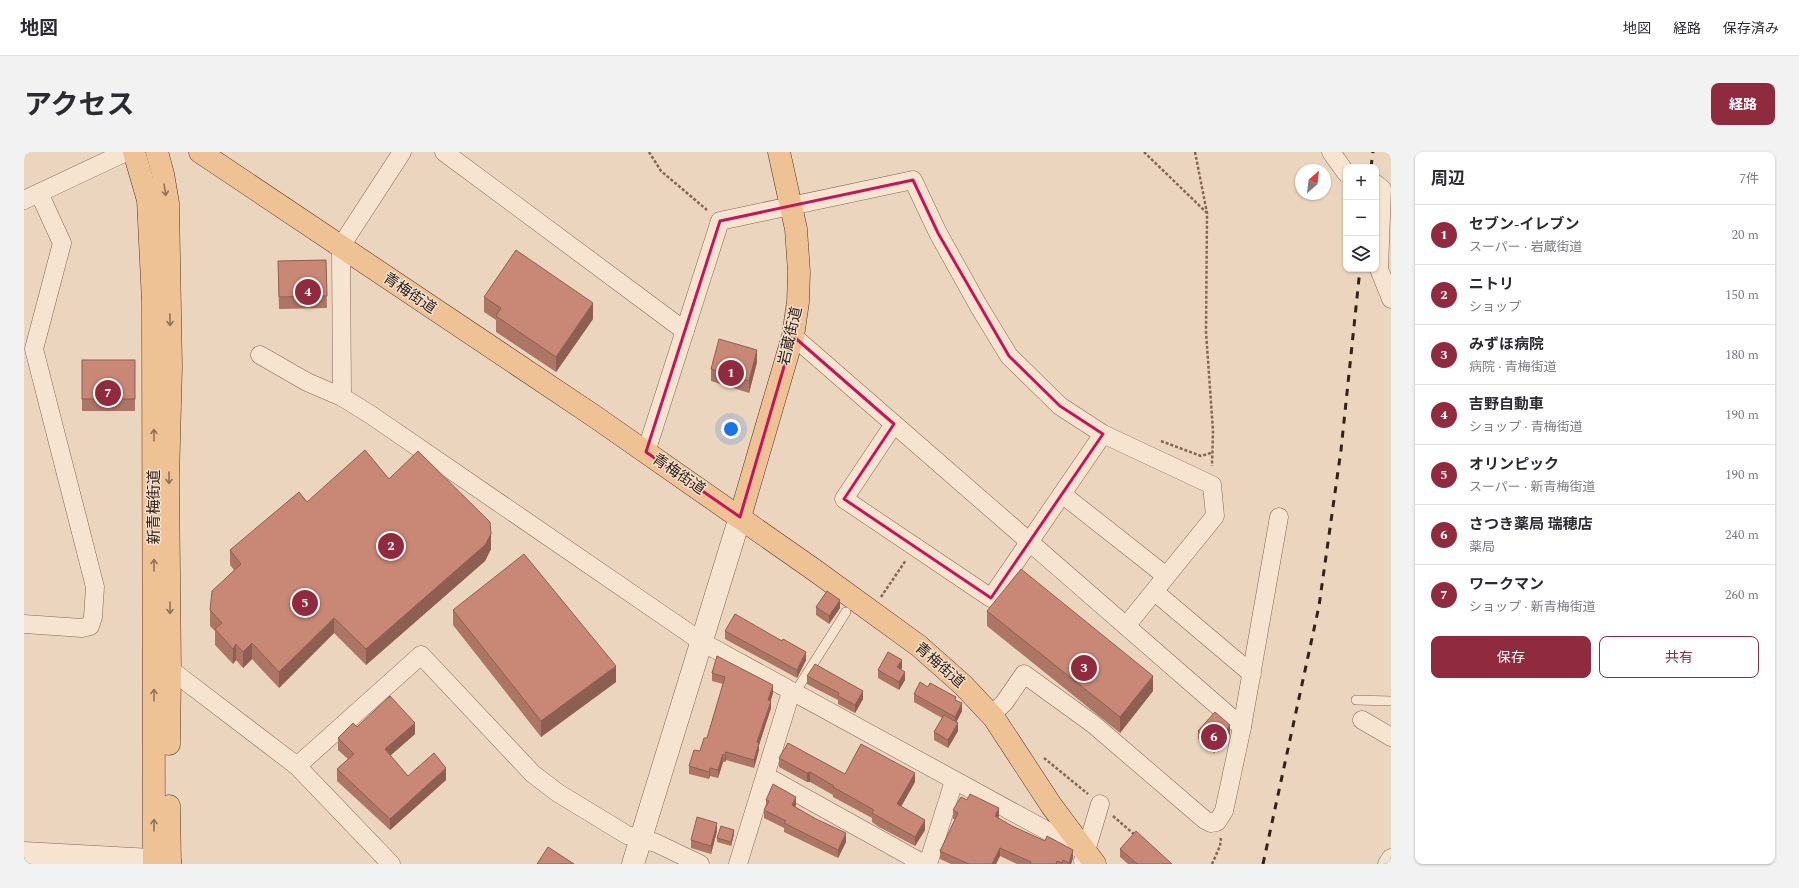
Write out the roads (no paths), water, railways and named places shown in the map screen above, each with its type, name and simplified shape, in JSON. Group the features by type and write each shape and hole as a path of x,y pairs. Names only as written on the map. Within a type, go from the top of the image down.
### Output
{"main road":[{"name":"新青梅街道","path":"134,152 148,200 153,302 162,670 169,765 162,862"},
{"name":"新青梅街道","path":"157,152 163,174 168,203 171,367 162,670"},
{"name":"青梅街道","path":"200,152 646,452 740,517 906,636 949,672 982,703 1087,860"},
{"name":"岩蔵街道","path":"740,517 793,336 798,302 798,244 779,152"}],"street":[{"path":"24,624 82,628 90,626 93,617 95,587 29,350 62,243 32,197 126,152"},
{"path":"342,397 341,246 402,152"},
{"path":"444,152 685,331"},
{"path":"1332,152 1343,168"},
{"path":"646,452 720,221 913,180 938,233 978,305 1009,356 1060,406 1103,434 1212,485 1215,516 1126,626"},
{"path":"1379,186 1382,189 1379,269 1391,299"},
{"path":"793,336 1242,727"},
{"path":"260,355 306,382 342,397 702,642 954,781 1087,860 1100,804"},
{"path":"894,424 844,499 916,546 991,598 1103,434"},
{"path":"1062,494 1166,576"},
{"path":"632,864 740,517"},
{"path":"991,715 1004,703 1024,674 1093,724 1204,820 1211,823 1217,822 1224,811 1242,727 1280,517"},
{"path":"1155,592 1252,674"},
{"path":"297,766 421,655 533,774 558,793 621,832 656,843 700,864"},
{"path":"162,670 176,673 297,766 391,864"},
{"path":"738,864 792,693"},
{"path":"1362,720 1391,737"},
{"path":"766,776 924,864"},
{"path":"928,864 954,781"},
{"path":"24,853 162,862"},
{"path":"1387,864 1391,858"}],"lane":[{"path":"792,693 846,612"},
{"path":"1356,700 1391,701"}],"railway":[{"path":"1371,164 1373,152"},
{"path":"1263,864 1319,606 1341,450 1360,272"}],"place":[{"name":"吉野自動車","path":"308,292"},
{"name":"セブン-イレブン","path":"731,373"},
{"name":"ワークマン","path":"108,393"},
{"name":"ニトリ","path":"391,546"},
{"name":"オリンピック","path":"305,603"},
{"name":"みずほ病院","path":"1084,668"},
{"name":"さつき薬局 瑞穂店","path":"1214,737"}]}
